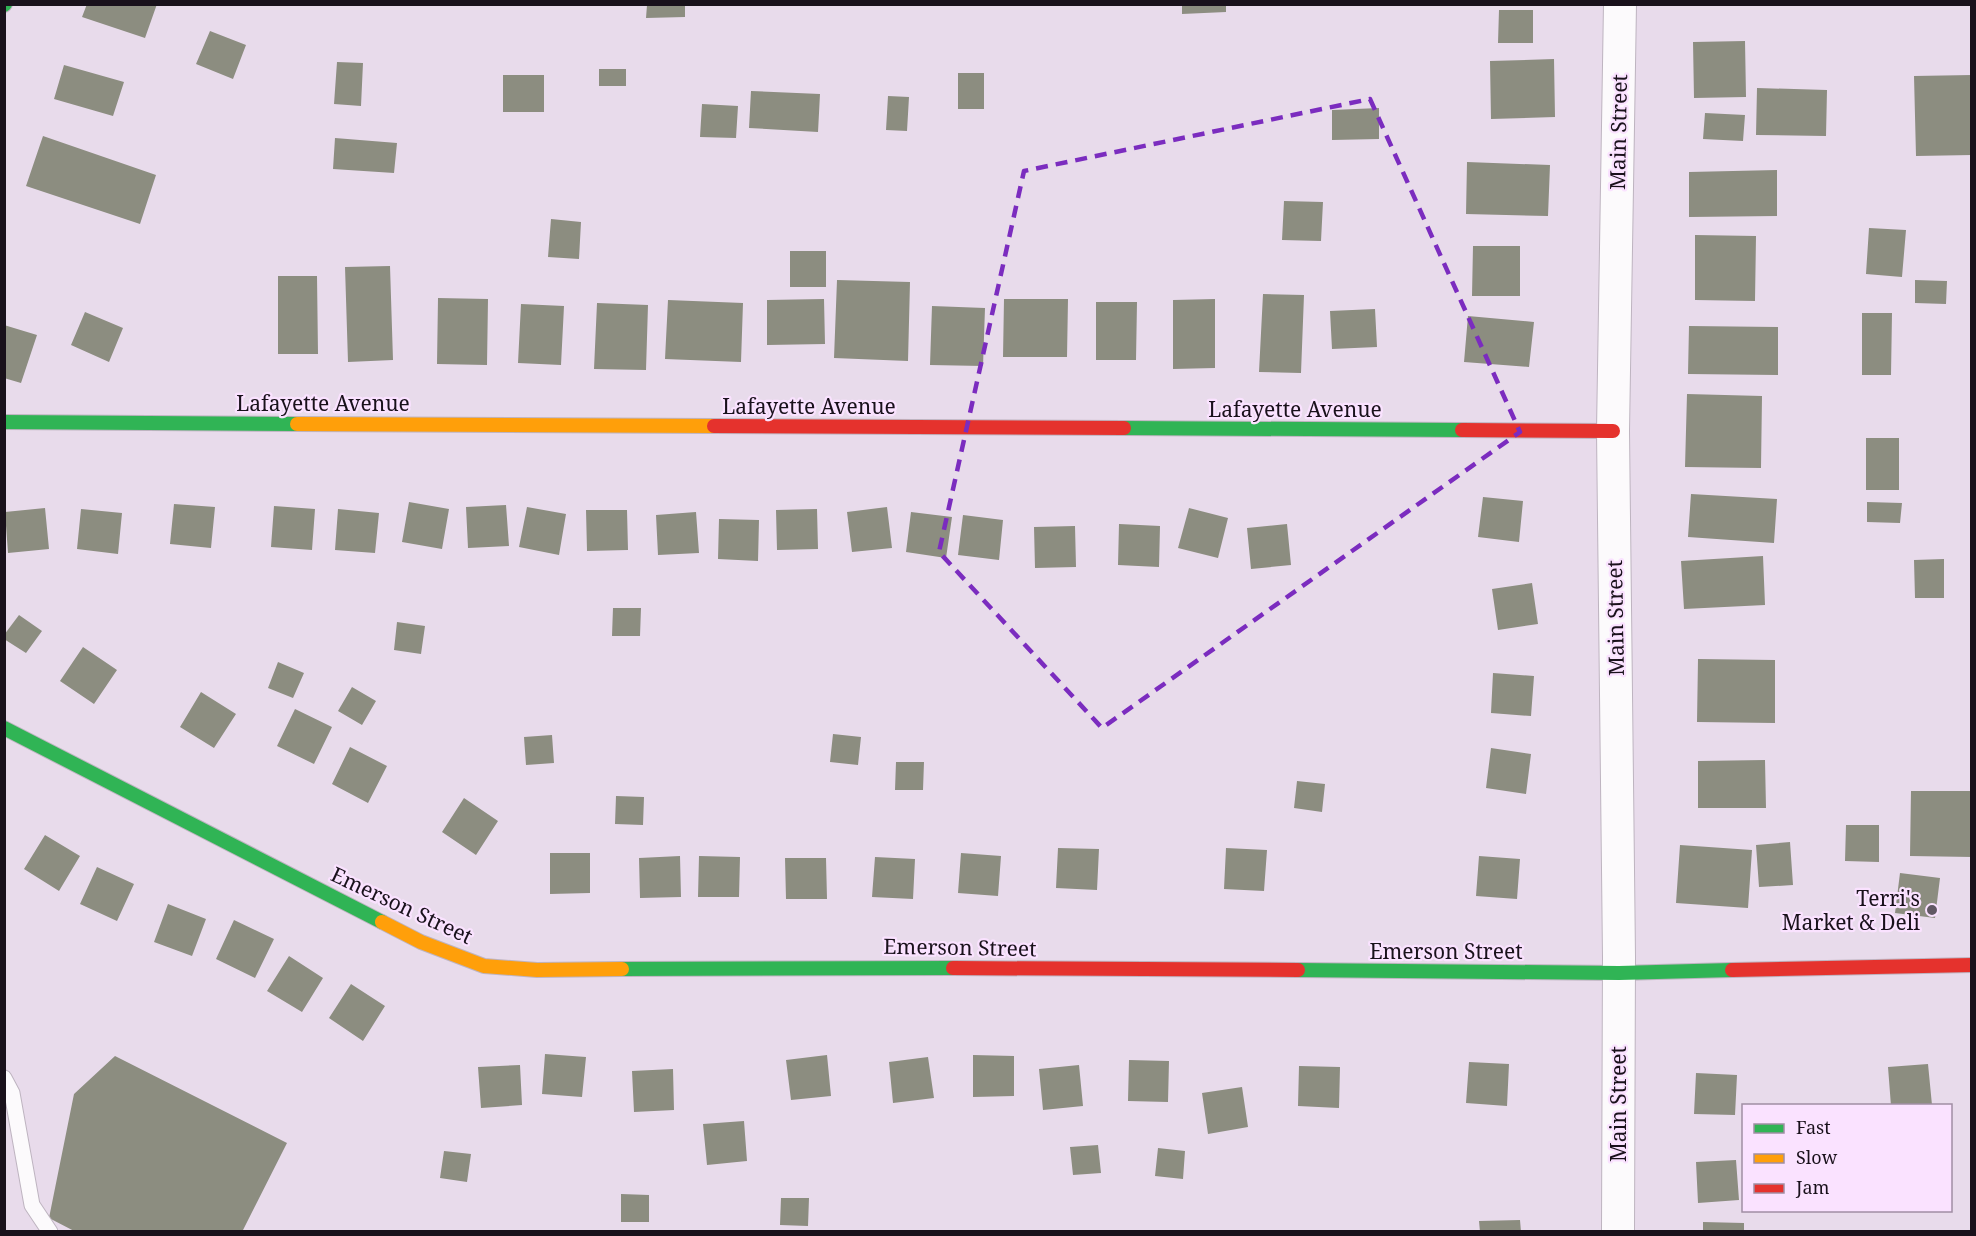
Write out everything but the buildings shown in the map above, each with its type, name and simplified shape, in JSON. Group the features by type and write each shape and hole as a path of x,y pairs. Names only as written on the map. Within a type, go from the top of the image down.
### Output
{"street":[{"name":"Main Street","path":"1618,1232 1619,973 1613,431 1620,4"},
{"name":"Lafayette Avenue","path":"4,422 1613,431"},
{"name":"Emerson Street","path":"4,728 421,942 484,966 537,970 879,967 1619,973 1971,965"}],"lane":[{"path":"4,1078 12,1093 32,1206 50,1232"}],"highlighted area":[{"path":"1370,99 1520,432 1102,728 939,552 1024,171"}],"traffic: fast":[{"path":"4,422 297,424"},
{"path":"1124,428 1462,430"},
{"path":"4,728 382,922"},
{"path":"622,969 953,968"},
{"path":"1298,970 1619,973 1732,970"}],"traffic: slow":[{"path":"297,424 714,426"},
{"path":"382,922 421,942 484,966 537,970 622,969"}],"traffic: jam":[{"path":"714,426 1124,428"},
{"path":"1462,430 1613,431"},
{"path":"1732,970 1972,965"},
{"path":"953,968 1298,970"}],"place":[{"name":"Terri's Market & Deli","path":"1932,910"}]}
